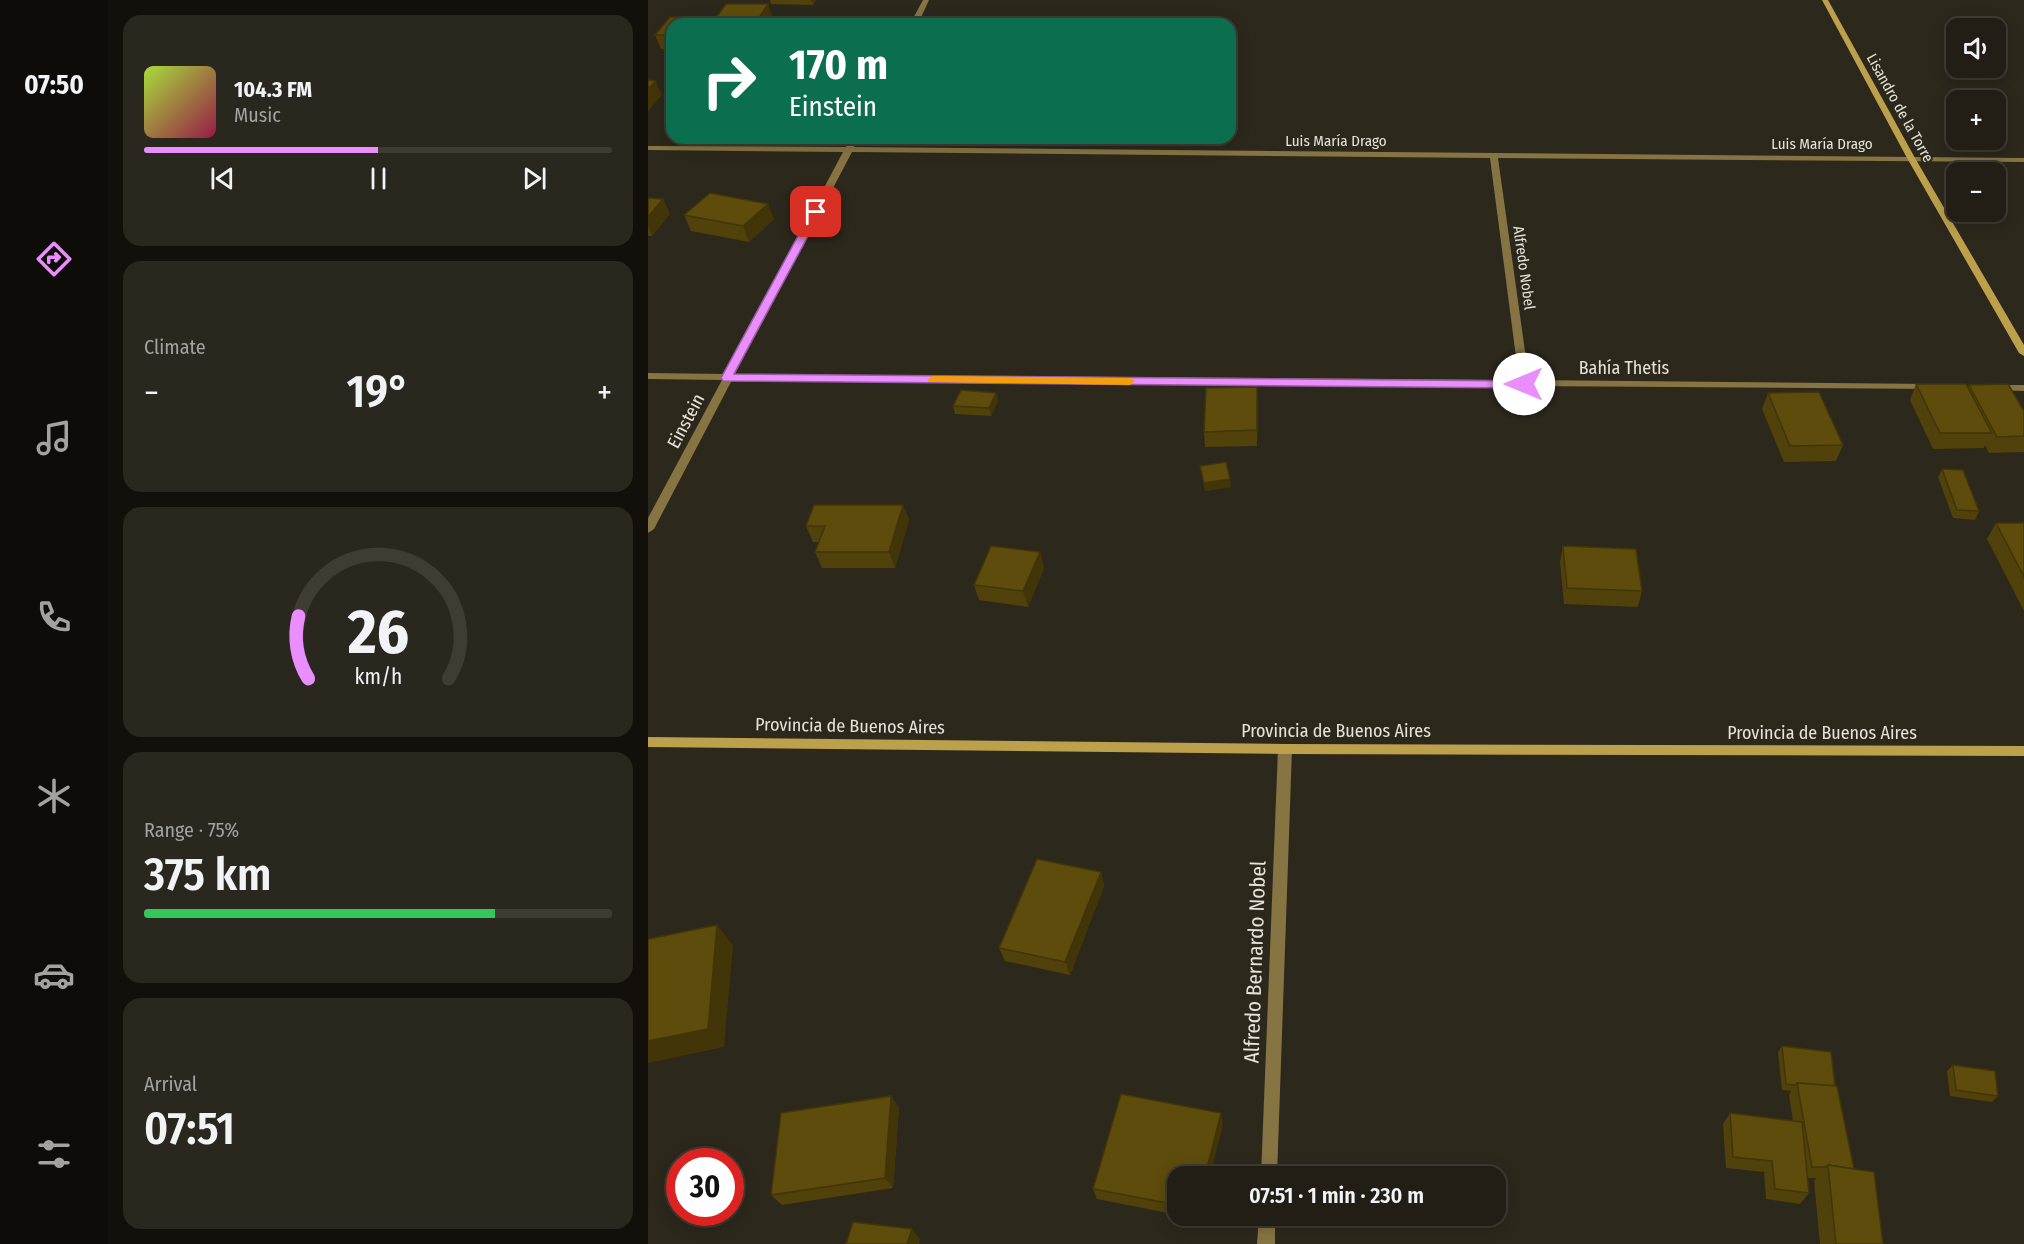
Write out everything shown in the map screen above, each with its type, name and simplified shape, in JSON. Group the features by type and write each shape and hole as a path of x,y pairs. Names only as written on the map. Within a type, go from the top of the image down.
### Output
{"main road":[{"name":"Lisandro de la Torre","path":"1825,0 1911,158 2024,353"},
{"name":"Provincia de Buenos Aires","path":"648,742 1285,749 2024,751"}],"street":[{"path":"917,18 926,0"},
{"name":"Einstein","path":"648,530 852,144"},
{"name":"Luis María Drago","path":"648,148 2024,160"},
{"name":"Alfredo Nobel","path":"1494,155 1524,384"},
{"name":"Bahía Thetis","path":"648,376 1941,388"},
{"path":"1988,388 2024,388"},
{"name":"Alfredo Bernardo Nobel","path":"1269,1166 1285,749"},
{"path":"1266,1244 1267,1226"}],"building":[{"path":"726,4 768,4 759,18 716,18"},
{"path":"670,17 707,17 706,18"},
{"path":"666,22 666,35 655,35"},
{"path":"648,80 656,81 648,89"},
{"path":"710,193 768,204 743,226 684,215"},
{"path":"648,198 663,199 648,217"},
{"path":"1916,384 1966,384 1992,433 1940,433"},
{"path":"2008,384 2024,411 2024,436 1997,437 1969,385"},
{"path":"1257,387 1257,430 1204,432 1206,388"},
{"path":"961,390 996,393 989,408 953,406"},
{"path":"1819,392 1843,445 1790,446 1768,393"},
{"path":"1226,462 1230,479 1204,483 1200,466"},
{"path":"1942,469 1963,470 1979,511 1957,510"},
{"path":"814,505 903,505 889,552 815,552 825,526 806,526"},
{"path":"1996,523 2024,523 2024,577"},
{"path":"991,546 1040,552 1023,591 974,585"},
{"path":"1563,546 1636,549 1642,591 1567,588"},
{"path":"1037,859 1101,872 1065,962 999,948"},
{"path":"717,925 708,1029 648,1041 648,939"},
{"path":"1782,1046 1831,1052 1835,1086 1786,1084"},
{"path":"1953,1065 1995,1071 1998,1096 1956,1090"},
{"path":"1797,1083 1837,1086 1854,1169 1828,1165 1812,1167"},
{"path":"1121,1094 1221,1113 1208,1166 1167,1166 1167,1203 1093,1189"},
{"path":"891,1096 885,1178 771,1195 781,1113"},
{"path":"1730,1113 1802,1122 1809,1193 1775,1189 1772,1161 1733,1157"},
{"path":"1828,1165 1874,1172 1883,1244 1836,1244"},
{"path":"853,1222 912,1229 907,1244 846,1244"}],"slow traffic":[{"path":"933,380 1130,381"}],"route":[{"path":"816,212 727,378 1524,384"}]}
